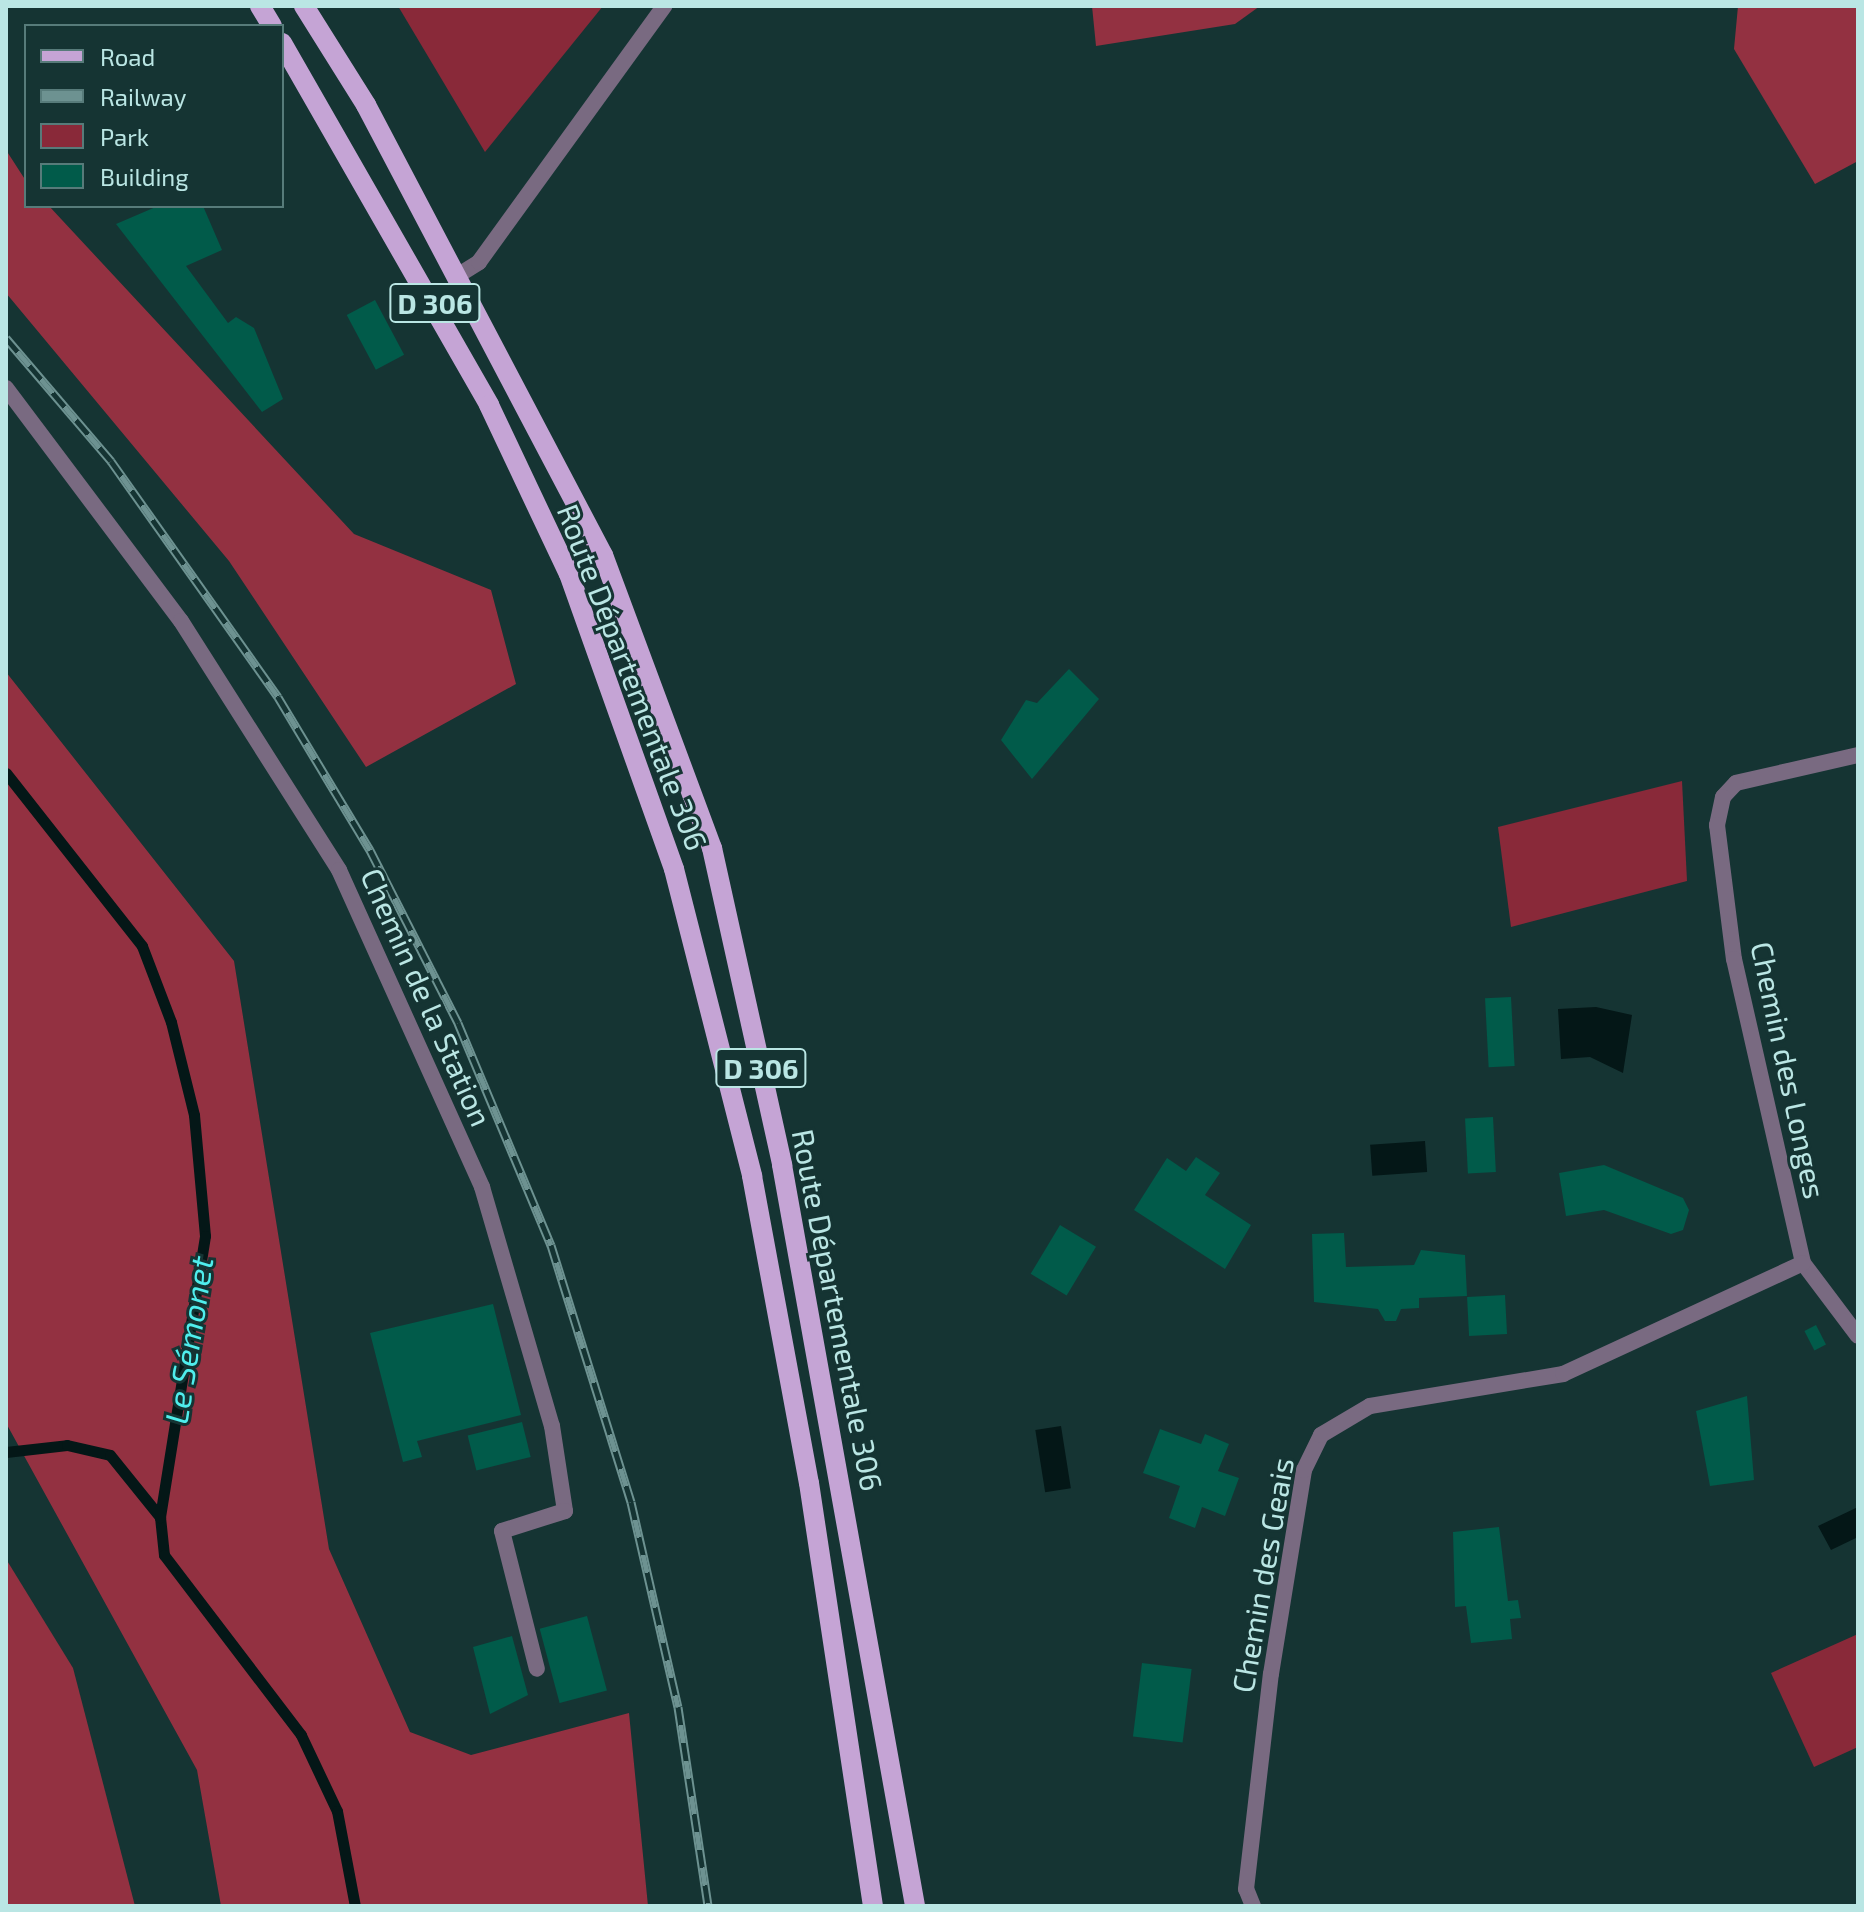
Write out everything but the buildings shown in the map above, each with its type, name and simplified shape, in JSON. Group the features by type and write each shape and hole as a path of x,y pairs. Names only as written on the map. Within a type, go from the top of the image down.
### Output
{"main road":[{"path":"260,6 271,24"},
{"name":"Route Départementale 306","path":"304,6 457,276 603,555 712,848 782,1165 915,1906"},
{"name":"Route Départementale 306","path":"284,46 489,405 569,574 674,869 752,1176 809,1483 873,1906"}],"street":[{"path":"457,276 479,262 664,6"},
{"name":"Chemin de la Station","path":"6,388 181,621 339,870 482,1187 552,1426 565,1511 502,1531 537,1669"},
{"name":"Chemin des Longes","path":"1858,755 1736,783 1723,797 1718,846 1734,959 1803,1263 1858,1336"},
{"name":"Chemin des Geais","path":"1253,1906 1246,1889 1271,1674 1304,1470 1321,1435 1370,1406 1563,1374 1803,1263"}],"green space":[{"path":"398,6 603,6 485,152"},
{"path":"1682,781 1687,881 1511,927 1498,827"},
{"path":"1858,1634 1858,1747 1814,1767 1771,1673"}],"shaded area":[{"path":"1092,6 1260,6 1235,24 1096,46"},
{"path":"1738,6 1858,6 1858,161 1815,184 1734,49"},
{"path":"6,150 24,178 24,208 51,208 354,534 491,590 516,684 366,767 229,561 6,293"},
{"path":"6,672 234,961 329,1549 410,1732 471,1755 629,1713 648,1906 221,1906 197,1770 6,1423"},
{"path":"1596,1007 1632,1015 1623,1073 1590,1057 1561,1059 1558,1009"},
{"path":"1425,1141 1427,1172 1372,1176 1370,1145"},
{"path":"1061,1426 1071,1488 1045,1492 1035,1430"},
{"path":"1858,1507 1858,1537 1831,1550 1818,1526"},
{"path":"6,1559 73,1668 135,1906 6,1906"}],"waterway":[{"name":"Le Sémonet","path":"6,773 142,946 171,1022 194,1115 205,1236 160,1517 164,1555 301,1735 337,1811 355,1906"},
{"path":"6,1452 67,1445 110,1455 160,1517"}],"railway":[{"path":"6,338 111,461 278,697 370,850 458,1023 551,1245 631,1502 678,1707 708,1906"}]}
